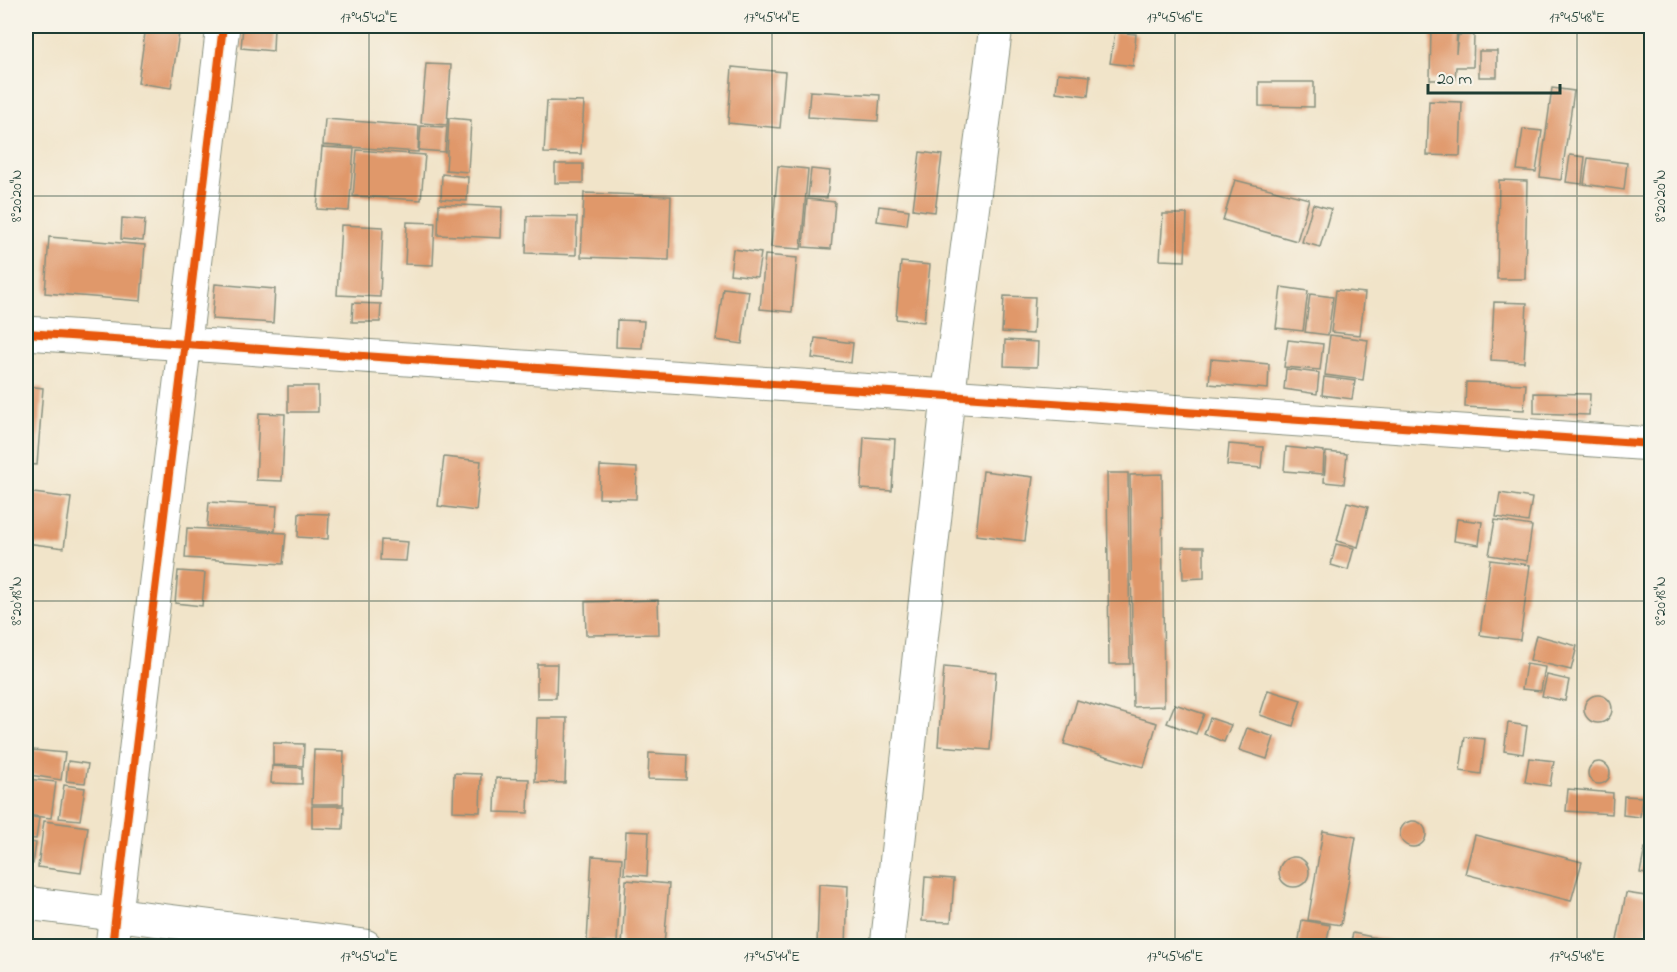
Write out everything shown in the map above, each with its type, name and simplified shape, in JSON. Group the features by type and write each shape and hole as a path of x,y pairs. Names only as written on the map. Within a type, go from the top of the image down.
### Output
{"street":[{"path":"114,932 223,26"},
{"path":"887,946 948,398 996,26"},
{"path":"26,333 186,346 1652,444"},
{"path":"26,903 114,932 365,946"}],"building":[{"path":"146,26 180,26 171,88 138,83"},
{"path":"243,26 274,26 273,51 241,48"},
{"path":"1431,26 1457,26 1456,53 1458,35 1474,35 1473,67 1456,67 1455,80 1430,80"},
{"path":"1115,32 1136,34 1133,66 1110,63"},
{"path":"1479,51 1497,51 1497,77 1479,77"},
{"path":"426,64 451,65 447,125 421,123"},
{"path":"732,67 785,72 780,128 728,123"},
{"path":"1058,73 1090,76 1088,96 1056,92"},
{"path":"1259,82 1314,82 1314,107 1259,106"},
{"path":"1552,88 1574,91 1561,180 1540,177"},
{"path":"810,91 880,95 878,121 808,117"},
{"path":"547,101 584,102 581,154 544,153"},
{"path":"1429,101 1462,102 1460,156 1427,155"},
{"path":"449,118 471,120 468,172 446,170"},
{"path":"325,119 419,126 418,152 323,145"},
{"path":"421,126 447,127 445,152 419,150"},
{"path":"1523,129 1542,131 1536,172 1517,170"},
{"path":"322,147 354,149 349,211 317,209"},
{"path":"357,150 425,155 421,200 353,196"},
{"path":"920,152 942,155 935,212 913,209"},
{"path":"1570,155 1585,157 1582,184 1566,182"},
{"path":"1588,158 1627,163 1624,190 1584,184"},
{"path":"555,164 583,164 583,183 555,183"},
{"path":"778,166 808,169 801,249 771,247"},
{"path":"811,169 830,171 827,198 808,197"},
{"path":"442,174 468,177 467,201 441,199"},
{"path":"1235,180 1309,199 1297,241 1223,220"},
{"path":"1499,180 1527,181 1525,279 1497,279"},
{"path":"584,193 671,196 669,260 581,257"},
{"path":"807,199 835,202 831,249 803,247"},
{"path":"439,204 502,207 501,238 438,235"},
{"path":"1313,204 1331,209 1320,247 1302,242"},
{"path":"879,206 909,210 907,225 877,221"},
{"path":"1163,214 1187,214 1185,261 1160,260"},
{"path":"527,216 577,217 576,255 526,253"},
{"path":"122,218 145,220 143,241 121,239"},
{"path":"407,222 435,223 433,265 405,264"},
{"path":"341,225 383,227 380,297 337,295"},
{"path":"49,237 145,245 141,301 45,293"},
{"path":"733,249 761,253 757,277 730,274"},
{"path":"765,255 797,258 792,312 760,309"},
{"path":"901,262 930,265 924,322 896,319"},
{"path":"215,284 275,289 273,323 212,319"},
{"path":"1281,287 1308,291 1303,331 1276,328"},
{"path":"723,288 749,291 742,344 716,340"},
{"path":"1336,290 1365,293 1360,335 1331,332"},
{"path":"1310,294 1333,297 1328,335 1305,332"},
{"path":"1004,296 1035,297 1033,334 1002,332"},
{"path":"1494,302 1527,303 1524,362 1491,360"},
{"path":"353,303 381,304 380,322 352,322"},
{"path":"617,320 644,321 642,348 616,347"},
{"path":"1330,335 1368,340 1363,380 1325,375"},
{"path":"815,338 853,343 851,363 812,358"},
{"path":"1005,340 1038,342 1037,367 1004,366"},
{"path":"1288,340 1323,344 1320,370 1284,367"},
{"path":"1211,359 1269,364 1268,389 1209,384"},
{"path":"1286,369 1319,373 1317,394 1284,389"},
{"path":"1324,377 1355,381 1352,399 1322,395"},
{"path":"1466,382 1526,384 1524,410 1465,407"},
{"path":"26,386 43,388 37,465 26,464"},
{"path":"288,386 318,386 318,412 288,412"},
{"path":"1534,393 1590,394 1589,415 1534,413"},
{"path":"259,413 285,414 282,481 256,480"},
{"path":"864,437 895,439 892,491 861,489"},
{"path":"1229,444 1263,447 1261,468 1227,465"},
{"path":"1286,447 1324,451 1323,474 1284,471"},
{"path":"1326,452 1347,454 1344,484 1324,482"},
{"path":"444,457 481,461 476,511 438,506"},
{"path":"600,466 637,468 636,499 599,498"},
{"path":"983,471 1033,477 1025,541 976,535"},
{"path":"1107,473 1128,473 1130,664 1109,664"},
{"path":"1162,474 1164,706 1133,707 1130,475"},
{"path":"26,492 71,498 64,548 26,543"},
{"path":"1500,493 1532,498 1528,522 1496,517"},
{"path":"209,502 277,506 275,531 207,526"},
{"path":"1347,502 1368,507 1358,547 1337,541"},
{"path":"299,513 329,514 328,539 298,537"},
{"path":"1457,519 1482,522 1479,545 1454,541"},
{"path":"1495,520 1532,526 1527,561 1489,555"},
{"path":"187,528 286,533 283,564 185,558"},
{"path":"381,540 408,542 406,561 380,560"},
{"path":"1336,544 1354,548 1348,570 1331,565"},
{"path":"1182,547 1204,547 1204,578 1183,579"},
{"path":"1490,560 1530,565 1520,640 1480,635"},
{"path":"178,571 205,573 202,606 175,603"},
{"path":"658,600 659,634 586,635 585,602"},
{"path":"1536,635 1577,646 1571,670 1530,660"},
{"path":"537,664 557,664 556,698 537,698"},
{"path":"1526,664 1545,667 1541,691 1522,689"},
{"path":"944,667 996,672 990,750 938,746"},
{"path":"1547,675 1569,680 1565,701 1542,696"},
{"path":"1268,690 1301,700 1293,726 1260,715"},
{"path":"1598,695 1608,699 1612,709 1608,719 1598,723 1588,719 1584,709 1588,699"},
{"path":"1077,700 1157,723 1144,767 1064,744"},
{"path":"1175,704 1204,714 1196,734 1167,723"},
{"path":"537,718 567,718 565,783 535,782"},
{"path":"1210,718 1231,725 1224,742 1204,734"},
{"path":"1508,723 1527,726 1523,754 1504,751"},
{"path":"1247,728 1274,737 1267,759 1239,750"},
{"path":"1465,737 1485,739 1481,774 1460,771"},
{"path":"273,743 304,744 303,766 273,765"},
{"path":"33,750 65,753 61,780 30,775"},
{"path":"314,750 344,751 343,804 312,804"},
{"path":"649,753 687,755 686,780 648,779"},
{"path":"1529,758 1554,761 1550,786 1525,782"},
{"path":"68,761 88,764 85,783 66,781"},
{"path":"1595,762 1603,762 1610,769 1610,777 1603,784 1595,784 1588,777 1588,769"},
{"path":"272,766 302,768 302,784 271,783"},
{"path":"454,773 481,774 480,812 453,811"},
{"path":"496,778 529,779 528,813 495,812"},
{"path":"1646,778 1652,779 1652,803 1643,802"},
{"path":"27,779 56,782 51,818 26,815"},
{"path":"64,785 85,788 80,820 59,818"},
{"path":"1568,789 1613,793 1612,814 1566,811"},
{"path":"1624,796 1642,797 1640,817 1623,815"},
{"path":"312,806 344,806 343,829 312,828"},
{"path":"26,816 39,818 36,839 26,838"},
{"path":"44,821 88,827 81,873 38,867"},
{"path":"1413,821 1422,825 1426,834 1422,843 1413,847 1404,843 1400,834 1404,825"},
{"path":"626,831 649,832 647,876 624,874"},
{"path":"1323,831 1356,837 1341,925 1308,920"},
{"path":"1475,835 1582,862 1571,901 1465,874"},
{"path":"26,841 36,843 33,864 26,863"},
{"path":"1645,848 1652,849 1652,875 1640,873"},
{"path":"592,856 622,858 617,943 587,941"},
{"path":"1294,857 1300,858 1308,866 1308,878 1300,886 1294,887 1288,886 1280,878 1279,872 1280,866 1288,858"},
{"path":"925,877 954,879 951,922 922,921"},
{"path":"626,880 669,884 664,946 622,946"},
{"path":"819,884 848,886 846,946 817,946"},
{"path":"1626,893 1652,897 1644,946 1616,946"},
{"path":"1302,920 1330,925 1326,946 1298,946"},
{"path":"1353,933 1401,943 1400,946 1350,946"},
{"path":"26,941 61,945 61,946 26,946"}],"cycle path":[{"path":"112,946 223,26"},
{"path":"26,333 1652,444"}]}
